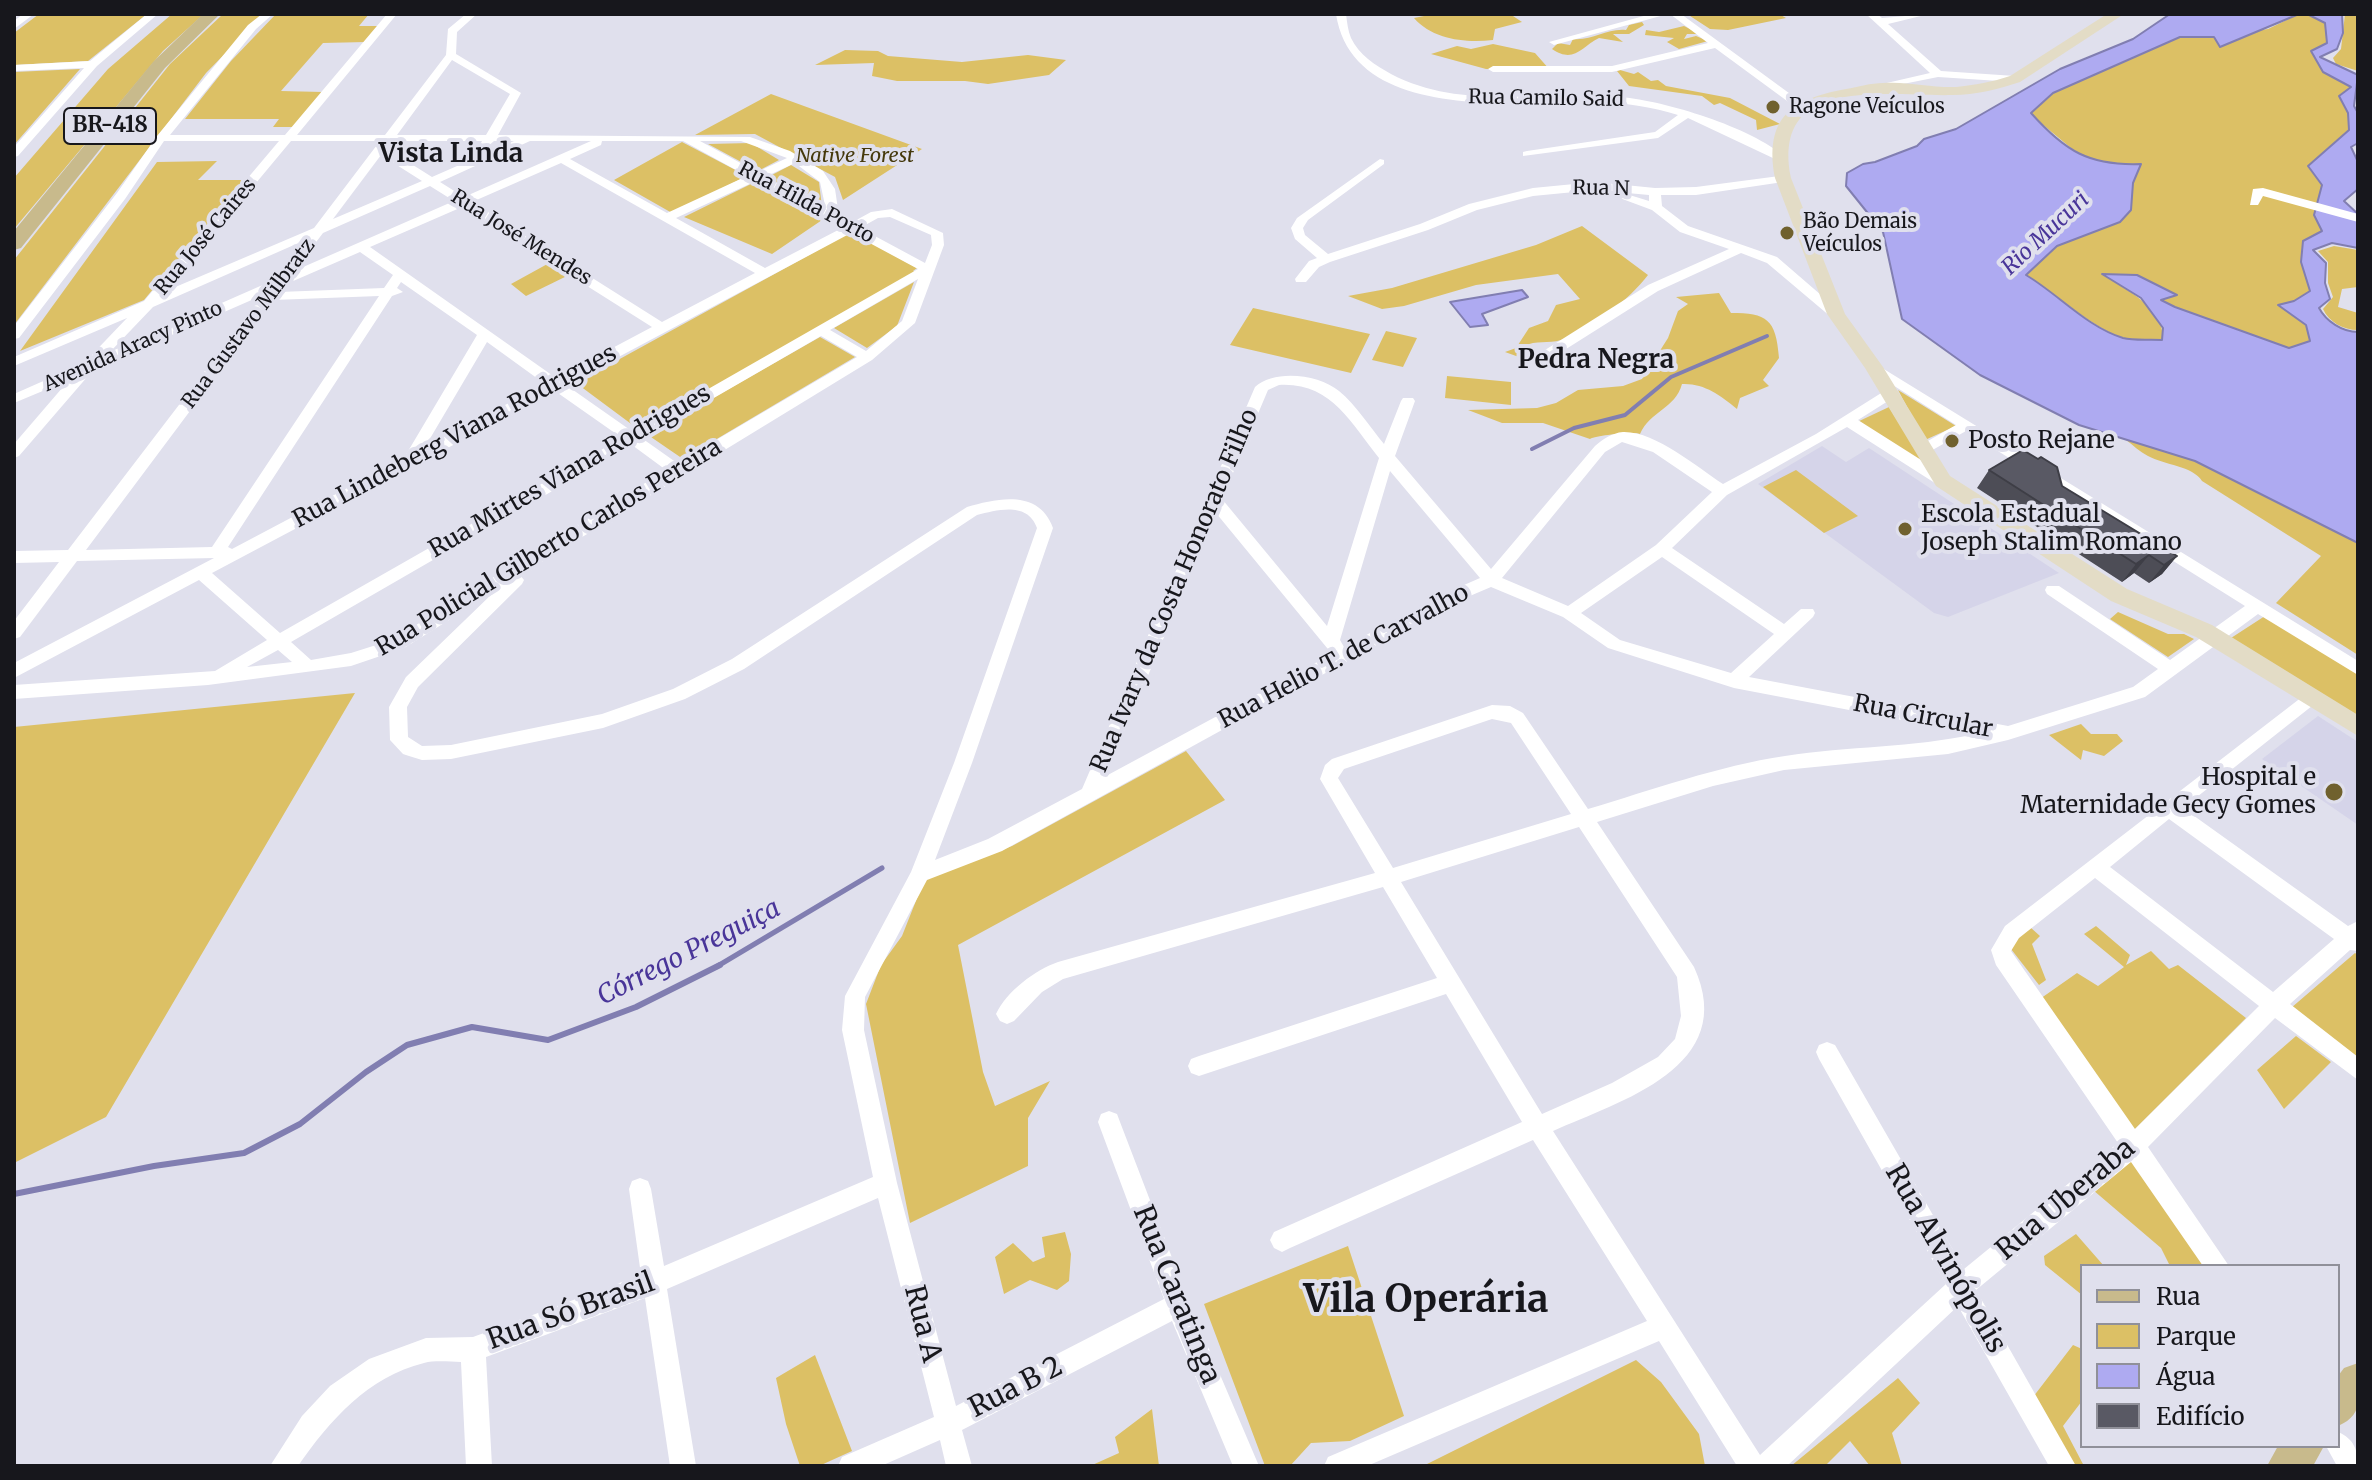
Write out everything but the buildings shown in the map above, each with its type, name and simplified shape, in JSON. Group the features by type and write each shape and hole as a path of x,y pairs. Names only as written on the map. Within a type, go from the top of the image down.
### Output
{"main road":[{"name":"BR-418","path":"14,244 159,65 212,14"},
{"path":"2117,14 2015,79 1955,91 1882,87 1827,97 1802,107 1789,118 1783,131 1779,157 1783,178 1836,314 1891,393 1943,481 2119,595 2215,637 2358,727"},
{"path":"2340,1404 2358,1382"},
{"path":"2287,1466 2302,1448"}],"street":[{"path":"14,26 29,14"},
{"path":"14,154 93,64 153,14"},
{"path":"14,335 121,196 161,138 252,27 268,14"},
{"name":"Rua José Caires","path":"14,453 87,368 151,301 392,14"},
{"name":"Rua Gustavo Milbratz","path":"14,633 451,55 452,31 472,14"},
{"name":"Rua Camilo Said","path":"1341,14 1345,40 1362,61 1382,74 1421,88 1489,101 1622,100 1688,113 1721,126 1779,157"},
{"path":"1554,42 1663,14"},
{"path":"1675,14 1802,107"},
{"path":"1875,18 1924,14"},
{"path":"1875,18 1938,74"},
{"path":"1493,69 1612,69 1718,44"},
{"path":"451,55 516,93 476,162"},
{"path":"14,68 93,64"},
{"path":"1882,87 1938,74 2015,79"},
{"path":"1527,154 1658,135 1688,113"},
{"path":"161,138 290,139 385,144 490,138 755,140 794,159 826,181 832,197 833,217"},
{"path":"14,362 531,138"},
{"name":"Rua Hilda Porto","path":"685,139 927,269"},
{"name":"Avenida Aracy Pinto","path":"14,399 604,140"},
{"name":"Rua José Mendes","path":"385,144 431,181 661,327"},
{"path":"562,159 766,274"},
{"path":"667,218 794,159"},
{"path":"1326,259 1299,236 1297,228 1303,218 1380,162"},
{"name":"Rua N","path":"1301,279 1314,264 1473,207 1581,187 1625,193 1655,192 1717,189 1783,178"},
{"path":"1655,192 1656,207"},
{"path":"2254,202 2259,192 2358,218"},
{"name":"Rua N","path":"1625,193 1656,207 1684,229 1779,265 1836,314"},
{"name":"Rua Lindeberg Viana Rodrigues","path":"14,671 852,227 884,213 899,215 937,233"},
{"name":"Rua Policial Gilberto Carlos Pereira","path":"14,692 215,678 365,658 398,644 677,470 867,357 908,323 938,245 937,233"},
{"path":"361,247 677,470"},
{"path":"1550,353 1653,288 1738,250"},
{"name":"Rua Mirtes Viana Rodrigues","path":"215,678 927,269"},
{"path":"217,552 400,274"},
{"path":"270,296 426,292"},
{"path":"820,330 867,357"},
{"path":"409,461 485,334"},
{"path":"1874,367 2358,669"},
{"name":"Rua Ivary da Costa Honorato Filho","path":"1088,796 1262,387 1278,380 1315,384 1327,389 1388,454"},
{"path":"1569,613 1662,549 1722,491 1848,421 1891,393"},
{"path":"1331,641 1388,454 1408,401"},
{"path":"1848,421 1943,481"},
{"path":"1924,449 1966,425"},
{"name":"Rua Helio T. de Carvalho","path":"920,874 995,845 1445,600 1491,580 1600,449 1611,441 1622,437 1640,439 1722,491"},
{"path":"1388,454 1491,580"},
{"path":"1214,500 1342,656"},
{"name":"Rua A","path":"541,556 412,682 398,707 399,740 409,749 422,753 479,747 603,721 679,694 738,664 972,511 1000,503 1024,506 1044,519 1045,528 963,763 920,874 855,996 853,1030 886,1183 959,1466"},
{"path":"1662,549 1785,633"},
{"path":"14,557 240,552"},
{"path":"202,574 307,666"},
{"name":"Rua Circular","path":"1491,580 1569,613 1614,644 1734,681 2008,733 2139,692 2259,605"},
{"path":"2053,590 2172,670"},
{"path":"1734,681 1807,613"},
{"path":"2216,1264 2003,959 2003,944 2012,932 2311,697"},
{"path":"1282,1240 1537,1127 1638,1081 1675,1056 1691,1029 1693,999 1687,974 1517,718 1510,713 1492,712 1338,764 1331,770 1329,779 1387,878 1451,983 1537,1127 1604,1237 1752,1466"},
{"path":"1007,1014 1035,985 1058,971 1387,878 1713,779 1784,763 1948,747 2008,733"},
{"path":"2171,810 2355,937"},
{"path":"2097,868 2358,1070"},
{"name":"Rua Uberaba","path":"1768,1466 1961,1287 2134,1145 2274,1005 2355,937"},
{"path":"1199,1066 1451,983"},
{"name":"Rua Alvinópolis","path":"1827,1052 2063,1466"},
{"name":"Rua Caratinga","path":"1109,1122 1178,1305 1246,1466"},
{"name":"Rua Só Brasil","path":"283,1466 311,1425 339,1395 378,1368 426,1350 473,1349 657,1281 886,1183"},
{"path":"640,1189 657,1281 683,1466"},
{"name":"Rua B 2","path":"851,1466 947,1424 1178,1305"},
{"path":"1337,1466 1664,1326"},
{"path":"473,1349 479,1466"},
{"path":"2340,1448 2353,1466"}],"shaded area":[{"name":"Escola Estadual Joseph Stalim Romano","path":"1822,446 1846,462 1869,448 2059,573 1948,617 1934,613 1758,484"},
{"name":"Hospital e Maternidade Gecy Gomes","path":"2318,716 2358,742 2358,825 2262,759"}],"green space":[{"path":"39,14 147,14 88,61 14,65 14,33"},
{"path":"172,14 204,14 163,51 14,229 14,178 108,69"},
{"path":"223,14 264,14 206,73 14,325 14,260 170,64"},
{"path":"276,14 369,14 359,26 380,26 366,42 323,43 281,91 323,92 293,127 273,127 279,119 185,119 231,61"},
{"path":"1434,14 1510,14 1522,22 1495,29 1493,40 1461,40 1431,31 1414,18"},
{"path":"1687,14 1779,14 1786,18 1728,30 1710,29"},
{"path":"2299,14 2307,14 2325,23 2327,43 2312,51 2323,72 2352,87 2339,96 2348,113 2349,130 2308,166 2322,185 2314,215 2322,231 2301,262 2310,291 2294,301 2279,305 2307,325 2310,341 2289,348 2175,307 2160,299 2175,295 2156,286 2104,274 2151,308 2162,328 2163,340 2124,338 2086,318 2026,275 2057,246 2120,222 2131,210 2133,183 2141,164 2117,165 2083,158 2030,114 2053,93 2181,37 2214,37 2268,29"},
{"path":"2345,14 2358,14 2358,71 2336,64 2333,58 2341,49"},
{"path":"1642,22 1644,25 1629,34 1613,34 1623,42 1599,38 1566,55 1552,49 1558,43 1570,45 1573,39 1626,30 1629,25"},
{"path":"1684,26 1700,34 1687,34 1684,39 1696,36 1708,41 1679,49 1667,42 1674,38 1645,35 1646,30 1659,32"},
{"path":"1493,44 1535,53 1550,70 1486,69 1431,54 1457,46 1471,49"},
{"path":"845,50 962,62 1028,55 1066,60 1049,75 988,84 897,81 872,76 874,63 815,65"},
{"path":"80,69 14,145 14,72"},
{"path":"1617,71 1634,74 1638,72 1666,86 1730,98 1780,124 1757,130 1756,120 1720,103 1714,105 1702,96 1629,86"},
{"name":"Native Forest","path":"771,94 922,149 843,200 835,177 755,134 695,135"},
{"path":"682,142 747,176 672,213 614,180"},
{"path":"751,143 779,160 758,171 708,144"},
{"path":"217,161 198,180 244,180 144,300 20,351 157,162"},
{"path":"791,165 819,182 822,207 768,177"},
{"path":"757,181 825,218 772,254 684,217"},
{"path":"1582,226 1648,275 1620,303 1584,329 1561,340 1524,346 1523,352 1530,361 1505,352 1516,348 1529,328 1548,321 1556,305 1580,299 1558,274 1476,285 1404,306 1382,309 1348,296 1392,288 1536,245"},
{"path":"851,232 917,268 913,271 919,274 638,429 576,383"},
{"path":"2334,246 2358,250 2358,287 2342,289 2338,307 2358,313 2358,330 2337,324 2323,309 2333,297 2328,283 2328,262 2318,251"},
{"path":"551,262 569,275 526,296 511,284"},
{"path":"914,282 897,326 867,348 834,328"},
{"path":"1719,293 1731,313 1753,315 1767,321 1778,345 1779,358 1763,380 1769,386 1740,398 1737,409 1705,388 1682,384 1674,399 1644,426 1640,434 1615,434 1590,439 1543,423 1502,423 1468,410 1537,408 1556,403 1578,390 1623,386 1642,379 1668,338 1678,311 1688,304 1676,297"},
{"path":"1253,308 1370,334 1351,373 1230,345"},
{"path":"1386,331 1417,338 1403,367 1372,360"},
{"path":"820,337 855,357 683,459 648,435"},
{"path":"1447,376 1511,382 1511,405 1445,398"},
{"path":"1898,390 1956,426 1925,440"},
{"path":"1889,407 1922,459 1920,462 1855,423"},
{"path":"2126,440 2195,461 2358,543 2358,655 2276,603 2321,556 2192,472 2148,456"},
{"path":"1796,470 1858,516 1824,533 1763,487"},
{"path":"2118,612 2168,634 2184,634 2194,639 2168,657 2110,619"},
{"path":"2268,614 2358,674 2358,719 2231,638"},
{"path":"355,693 106,1117 14,1163 14,727"},
{"path":"2081,724 2091,734 2117,734 2123,741 2104,756 2083,750 2081,760 2049,735"},
{"path":"1186,751 1225,800 958,945 983,1072 995,1106 1050,1081 1028,1118 1028,1166 910,1223 866,1004 881,965 902,936 925,878 1012,846"},
{"path":"2096,926 2130,955 2126,965 2151,951 2169,969 2178,965 2246,1018 2131,1133 2027,1008 2077,973 2098,986 2124,967 2084,934"},
{"path":"2030,927 2040,936 2032,944 2046,980 2039,985 2011,949 2013,939"},
{"path":"2355,953 2358,955 2358,1059 2291,1008"},
{"path":"2296,1036 2331,1062 2284,1109 2257,1070"},
{"path":"2134,1153 2204,1264 2169,1264 2161,1248 2093,1190"},
{"path":"1065,1232 1071,1254 1069,1281 1057,1290 1030,1280 1004,1294 995,1257 1013,1243 1033,1262 1045,1257 1042,1237"},
{"path":"2076,1234 2102,1264 2080,1264 2080,1293 2045,1265 2044,1256"},
{"path":"1348,1246 1404,1416 1350,1441 1311,1443 1290,1466 1265,1466 1204,1304"},
{"path":"2073,1345 2080,1348 2080,1404 2063,1426 2084,1466 2067,1466 2030,1401"},
{"path":"815,1355 852,1451 819,1466 800,1466 786,1424 776,1378"},
{"path":"1636,1360 1661,1382 1699,1434 1705,1466 1423,1466"},
{"path":"1898,1378 1920,1403 1892,1433 1902,1466 1870,1466 1850,1441 1825,1466 1791,1466"},
{"path":"1152,1409 1159,1466 1090,1466 1119,1453 1115,1437"}],"water":[{"name":"Rio Mucuri","path":"2170,14 2299,14 2220,47 2214,37 2180,37 2053,93 2031,113 2055,137 2079,154 2107,162 2141,164 2133,183 2131,210 2120,222 2057,246 2026,275 2097,326 2123,338 2162,340 2163,328 2141,298 2102,274 2137,275 2177,295 2161,300 2175,307 2289,348 2310,341 2306,325 2278,305 2294,301 2310,291 2301,262 2303,241 2322,231 2314,215 2322,185 2308,166 2349,130 2348,113 2339,96 2351,87 2323,72 2311,51 2327,43 2325,23 2307,14 2342,14 2343,33 2337,49 2320,57 2358,75 2354,106 2358,113 2358,143 2351,147 2358,162 2358,189 2344,201 2358,214 2358,248 2332,243 2313,250 2326,263 2325,283 2330,299 2319,308 2335,325 2358,332 2358,543 2195,461 2079,425 1980,375 1902,319 1883,232 1846,186 1847,173 1863,164 1956,129 2060,69 2133,39"},
{"path":"1522,290 1528,297 1482,314 1488,325 1470,327 1450,302"}],"waterway":[{"name":"Córrego Preguiça","path":"1532,449 1574,428 1625,415 1671,377 1767,336"},
{"name":"Córrego Preguiça","path":"716,967 882,868"},
{"name":"Córrego Preguiça","path":"716,967 720,965"},
{"name":"Córrego Preguiça","path":"14,1194 154,1166 244,1153 300,1124 366,1072 407,1045 472,1027 548,1040 636,1007 716,967"}],"place":[{"name":"Ragone Veículos","path":"1773,107"},
{"name":"Bão Demais Veículos","path":"1787,233"},
{"name":"Posto Rejane","path":"1952,441"},
{"name":"Escola Estadual Joseph Stalim Romano","path":"1905,529"},
{"name":"Hospital e Maternidade Gecy Gomes","path":"2334,792"}],"district":[{"name":"Vista Linda","path":"451,155"},
{"name":"Pedra Negra","path":"1596,361"},
{"name":"Vila Operária","path":"1426,1301"}]}
